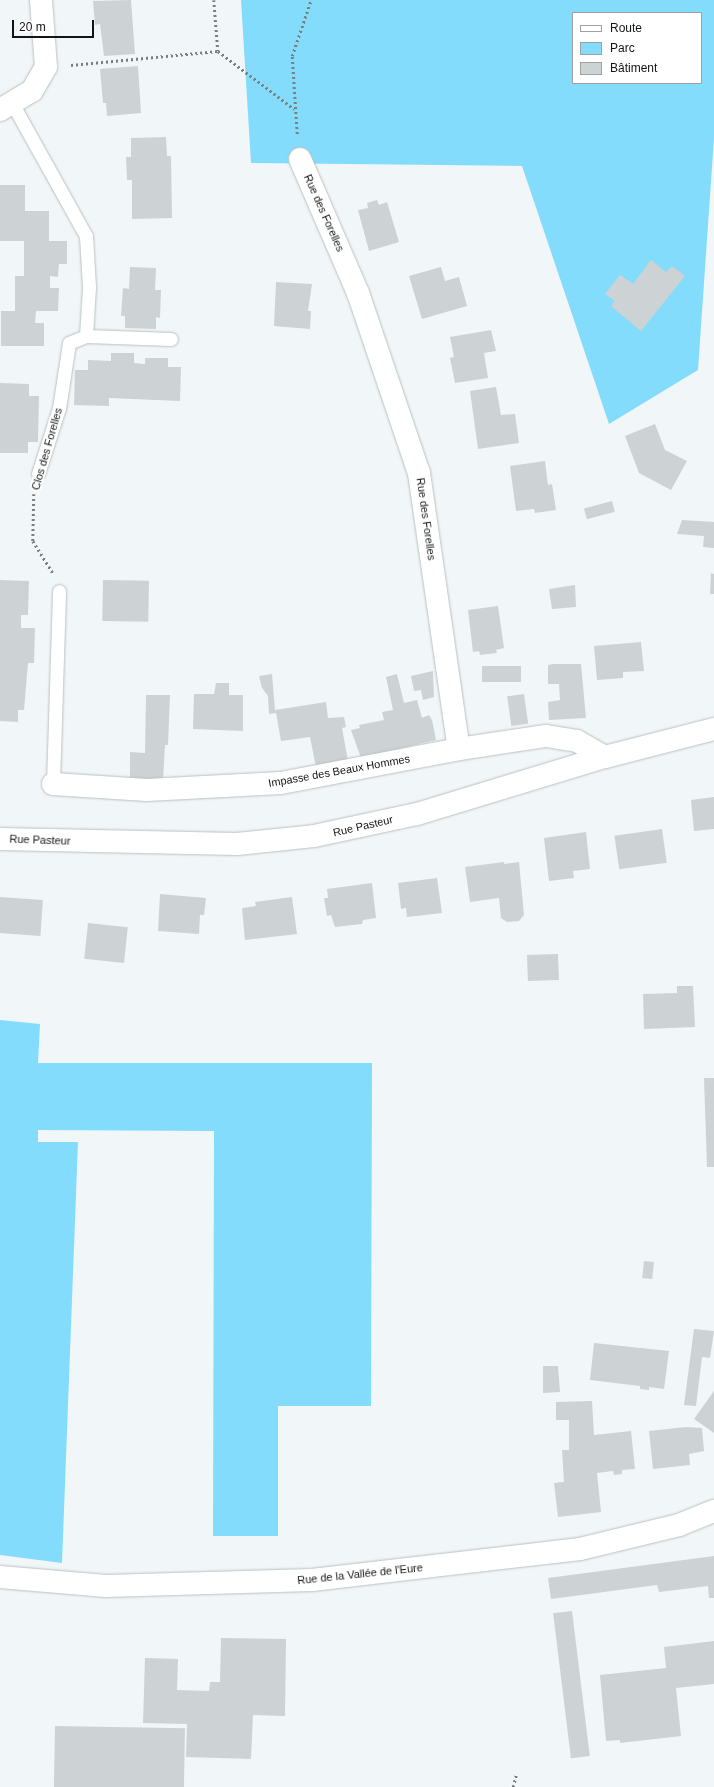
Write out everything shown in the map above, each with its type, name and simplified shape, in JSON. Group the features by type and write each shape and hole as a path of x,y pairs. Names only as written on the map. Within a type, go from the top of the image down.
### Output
{"street":[{"path":"6,107 32,91 46,67 41,0"},
{"name":"Rue des Forelles","path":"300,159 358,293 419,473 459,749"},
{"name":"Rue Pasteur","path":"0,839 162,844 237,844 314,836 417,814 605,757 714,729"},
{"path":"459,749 546,736 577,741 605,757"},
{"name":"Impasse des Beaux Hommes","path":"53,784 147,790 281,783 459,749"},
{"name":"Rue de la Vallée de l'Eure","path":"0,1577 106,1586 312,1580 580,1549 680,1525 714,1511"}],"lane":[{"path":"6,107 86,236 89,287 86,336"},
{"name":"Clos des Forelles","path":"38,474 59,408 69,343 86,336 171,339"},
{"name":"Impasse des Beaux Hommes","path":"53,784 59,591"}],"path":[{"path":"214,0 218,51"},
{"path":"300,159 294,109 292,56 311,0"},
{"path":"46,67 218,51 294,109"},
{"name":"Clos des Forelles","path":"38,474 34,489 33,541 52,567 59,591"},
{"path":"513,1787 516,1775"}],"green space":[{"path":"241,0 714,0 714,138 698,370 609,424 522,166 251,163"},
{"path":"0,1020 40,1024 38,1063 372,1063 371,1406 278,1406 278,1536 213,1536 214,1131 38,1130 38,1142 78,1142 62,1563 0,1555"}],"building":[{"path":"131,0 135,54 104,56 100,24 95,25 93,1"},
{"path":"138,66 141,113 107,116 106,103 103,103 100,69"},
{"path":"166,137 167,156 171,156 172,218 132,219 132,180 127,180 126,157 131,157 131,138"},
{"path":"0,185 25,185 25,211 49,211 49,241 67,241 67,264 59,264 58,277 50,276 50,288 59,288 58,311 36,311 35,323 44,323 44,346 1,346 1,311 15,311 15,276 24,276 24,241 0,241"},
{"path":"377,200 379,205 387,202 399,242 369,251 358,210 368,208 367,203"},
{"path":"651,260 666,272 672,266 685,276 641,331 611,306 615,301 605,294 620,275 633,284"},
{"path":"130,267 156,268 155,290 161,290 160,318 156,317 156,329 125,328 125,316 121,316 123,288 129,289"},
{"path":"441,267 445,281 459,277 467,306 422,319 409,276"},
{"path":"276,282 312,284 308,311 311,311 310,329 274,326"},
{"path":"491,330 496,351 484,353 488,378 455,383 450,358 454,357 450,337"},
{"path":"111,353 134,353 134,363 145,364 145,358 168,358 168,367 181,367 180,401 109,398 109,406 74,405 75,370 88,370 88,360 111,361"},
{"path":"0,383 29,384 29,396 39,396 38,442 28,442 28,453 0,453"},
{"path":"496,387 501,415 515,414 519,443 478,449 470,391"},
{"path":"655,424 665,450 687,461 671,490 639,473 625,436"},
{"path":"545,461 548,485 552,484 556,510 535,513 534,509 516,511 510,466"},
{"path":"612,501 615,512 587,519 584,509"},
{"path":"682,520 714,522 714,548 703,547 704,536 677,534"},
{"path":"711,573 714,574 714,594 710,594"},
{"path":"0,580 29,581 28,615 21,615 21,628 35,628 34,663 28,663 24,710 18,710 18,722 0,721"},
{"path":"103,580 149,581 148,622 102,621"},
{"path":"575,585 576,607 552,609 549,589"},
{"path":"498,606 504,648 496,650 497,653 480,655 479,651 473,652 468,610"},
{"path":"641,642 644,671 623,672 623,678 597,680 594,646"},
{"path":"581,664 586,718 549,720 548,702 560,700 559,684 548,684 548,665"},
{"path":"482,666 521,666 521,682 482,682"},
{"path":"433,671 434,697 423,700 421,690 414,691 411,676"},
{"path":"272,674 275,710 326,702 328,718 344,717 346,727 342,728 348,761 316,767 310,737 281,741 276,713 269,714 268,696 262,688 259,676"},
{"path":"397,674 404,703 417,700 422,718 429,715 432,720 436,740 361,758 351,730 360,728 359,725 384,720 382,712 393,710 386,677"},
{"path":"216,683 229,683 229,695 243,695 243,731 193,729 194,694 214,694"},
{"path":"524,694 528,724 511,726 507,696"},
{"path":"146,695 170,695 168,745 165,745 163,780 130,779 130,752 145,753"},
{"path":"714,797 714,829 694,831 691,800"},
{"path":"662,829 667,863 619,869 614,836"},
{"path":"586,832 590,869 573,871 574,878 549,881 544,838"},
{"path":"504,862 504,864 519,862 524,915 519,921 507,922 501,918 499,898 470,902 465,867"},
{"path":"437,878 442,913 407,917 406,908 401,909 398,883"},
{"path":"372,883 376,918 363,920 362,924 335,927 331,915 327,916 324,898 328,898 327,889"},
{"path":"160,894 206,898 204,915 200,915 199,934 158,931"},
{"path":"0,897 43,900 40,936 0,933"},
{"path":"292,897 297,934 245,940 242,908 256,906 255,902"},
{"path":"88,923 128,927 124,963 84,959"},
{"path":"558,954 559,980 528,981 527,955"},
{"path":"677,986 693,986 695,1027 644,1029 643,994 677,993"},
{"path":"704,1078 714,1078 714,1167 707,1167"},
{"path":"644,1261 654,1262 652,1279 642,1278"},
{"path":"694,1329 714,1331 710,1358 702,1357 696,1406 684,1405"},
{"path":"594,1343 669,1351 664,1389 649,1387 649,1390 640,1389 640,1386 590,1380"},
{"path":"543,1366 558,1366 560,1392 543,1393"},
{"path":"714,1391 714,1433 694,1419"},
{"path":"592,1401 594,1435 631,1431 635,1469 622,1470 622,1474 614,1475 613,1471 597,1473 601,1512 558,1517 554,1483 564,1482 562,1450 569,1450 569,1420 556,1420 556,1402"},
{"path":"686,1427 702,1428 704,1451 689,1454 690,1465 653,1469 649,1431"},
{"path":"714,1556 714,1598 709,1598 708,1586 659,1592 657,1585 551,1599 548,1578"},
{"path":"572,1611 590,1756 571,1758 553,1613"},
{"path":"221,1638 286,1639 285,1716 253,1715 251,1759 186,1757 187,1724 143,1723 145,1658 178,1659 177,1690 209,1691 210,1682 220,1682"},
{"path":"714,1641 714,1684 676,1688 681,1736 620,1743 620,1740 606,1741 600,1675 666,1668 664,1647"},
{"path":"55,1726 185,1728 184,1787 54,1787"}]}
